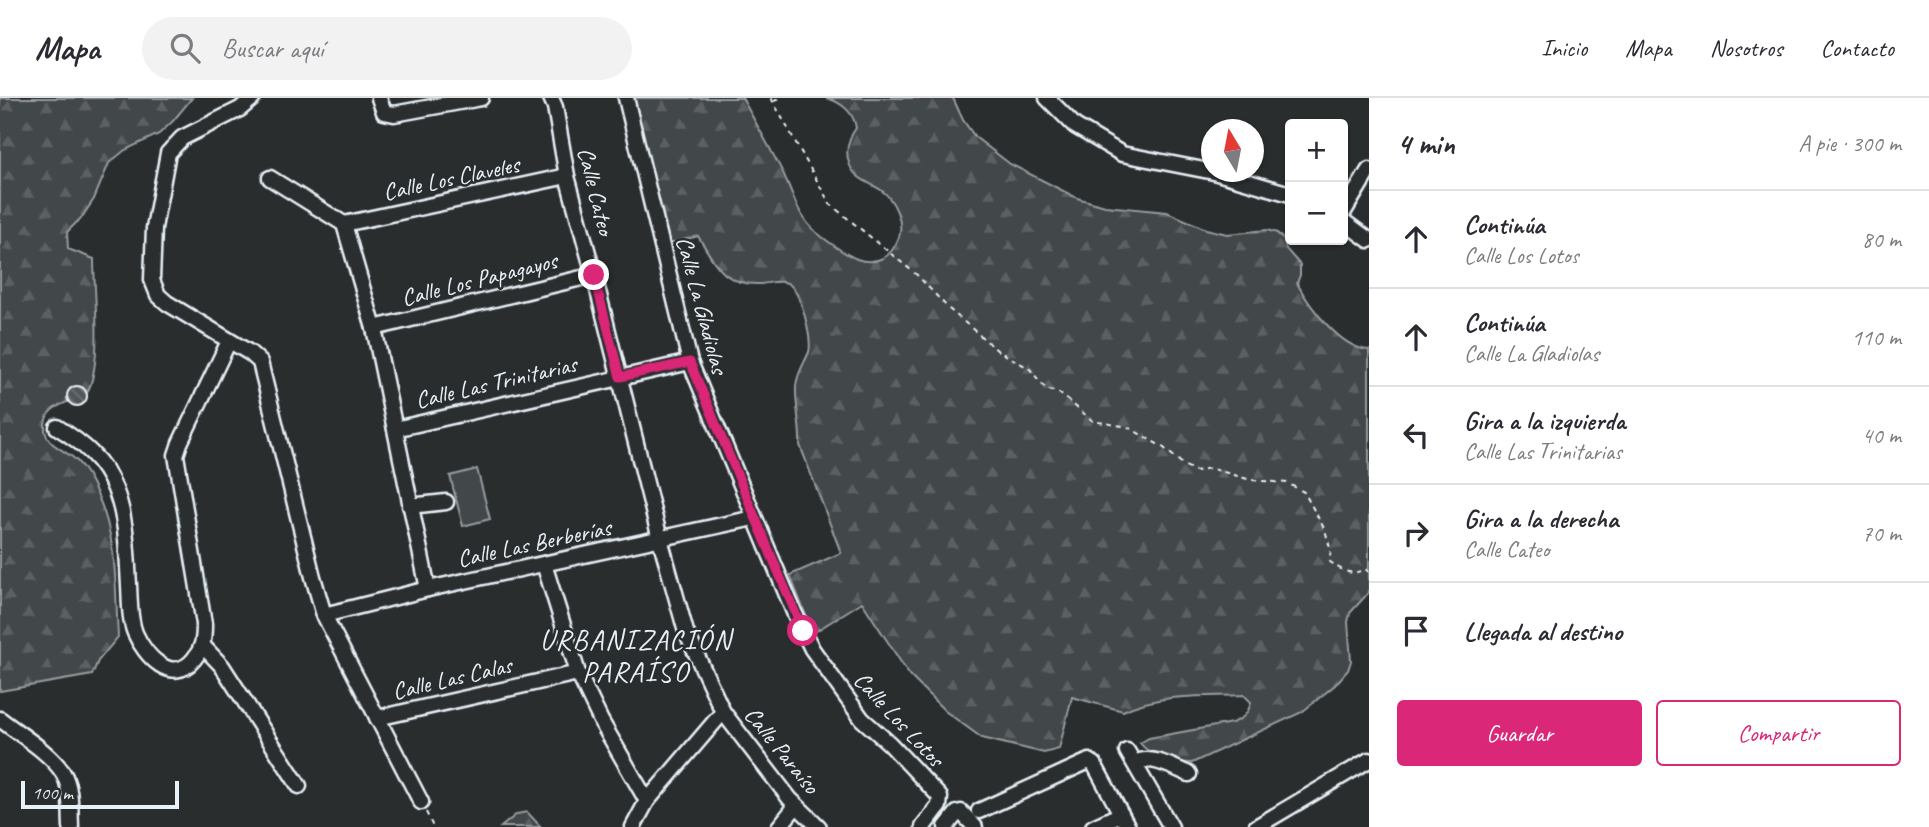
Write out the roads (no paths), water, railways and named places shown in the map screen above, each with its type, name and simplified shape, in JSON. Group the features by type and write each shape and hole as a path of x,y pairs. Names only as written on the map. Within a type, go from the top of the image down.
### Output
{"street":[{"path":"253,98 240,109 189,134 168,153 154,228 152,280 158,296 167,303 250,353 260,362 324,615 421,802"},
{"path":"379,98 384,112 394,114 481,98"},
{"name":"Calle Cateo","path":"551,98 555,107 567,176 660,539"},
{"name":"Calle La Gladiolas","path":"626,98 690,362 754,518"},
{"path":"1047,98 1075,127 1122,154 1214,172 1285,193"},
{"path":"1348,204 1369,170"},
{"name":"Calle Los Claveles","path":"344,225 567,176"},
{"path":"270,178 344,225 374,328 428,589"},
{"path":"1348,225 1369,240"},
{"name":"Calle Los Papagayos","path":"374,328 594,275"},
{"path":"57,427 92,450 115,488 127,539 130,614 135,633 143,647 163,669 175,671 188,667 203,646 204,624 176,455 229,341"},
{"name":"Calle Las Trinitarias","path":"395,429 690,362"},
{"path":"410,506 446,502"},
{"name":"Calle Las Berberías","path":"324,615 428,589 754,518"},
{"name":"Calle Los Lotos","path":"754,518 794,612 819,660 862,719 898,752 940,797 939,806 923,827"},
{"name":"Calle Paraíso","path":"660,539 686,632 723,712 796,806 819,827"},
{"path":"544,564 578,673 601,721 647,801"},
{"path":"203,646 222,666 299,786"},
{"name":"Calle Las Calas","path":"377,718 578,673"},
{"path":"633,827 647,801 723,712"},
{"path":"0,719 54,761 64,775 70,799 71,827"},
{"path":"1171,827 1131,757 1157,762 1189,774"},
{"path":"1256,827 1369,760"},
{"path":"979,811 1089,761 1094,764 1125,821 1093,827"},
{"path":"779,827 796,806"},
{"path":"946,827 957,813 961,812 975,827"}],"district":[{"name":"URBANIZACIÓN PARAÍSO","path":"636,655"}]}
